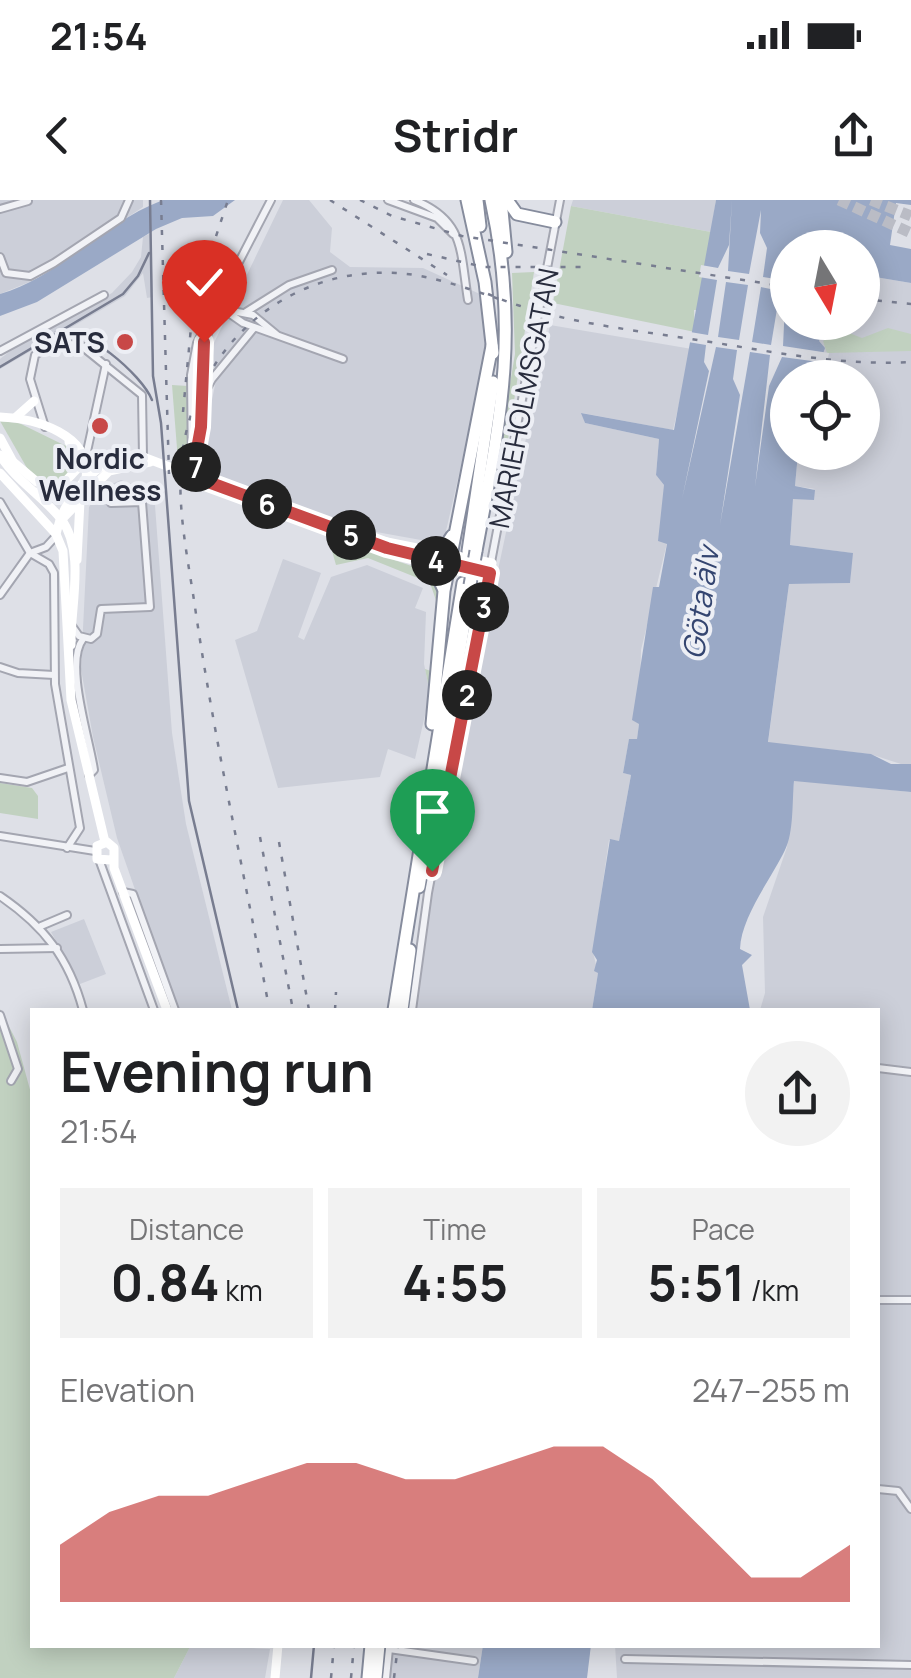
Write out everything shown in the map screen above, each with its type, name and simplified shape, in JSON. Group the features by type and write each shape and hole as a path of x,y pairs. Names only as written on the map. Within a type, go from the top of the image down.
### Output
{"highway":[{"path":"468,200 490,320"},
{"path":"402,1008 489,422 492,346 477,200"},
{"path":"491,200 507,296"},
{"path":"472,551 502,403 507,296 504,200"},
{"path":"504,200 516,214 555,222"},
{"path":"432,758 444,591 492,346"},
{"path":"432,551 447,545 454,532"},
{"path":"410,554 434,569 444,591"},
{"path":"394,1008 432,758 467,584"},
{"path":"368,1678 371,1648"},
{"path":"376,1678 385,1648"}],"main road":[{"path":"13,418 34,401"},
{"path":"0,418 13,418 81,440 87,452 85,481 56,534"},
{"path":"4,463 42,484 66,484 79,463 76,449 64,436"},
{"path":"0,438 4,463 18,495 56,534 64,558 70,684 105,842 114,848 104,861"},
{"path":"87,452 122,465"},
{"path":"31,488 58,496 85,481 106,462 126,455 194,471 410,554 491,568"},
{"path":"61,519 100,478 122,465 147,459"},
{"path":"4,463 61,519 71,542 73,586"},
{"path":"18,495 52,518 61,519"},
{"path":"70,684 81,498"},
{"path":"371,540 432,551 451,560"},
{"path":"105,842 94,851 124,892 135,926"},
{"path":"104,861 170,1008"},
{"path":"275,1678 278,1648"}],"street":[{"path":"0,257 9,274 23,277 42,270 121,218 129,200"},
{"path":"194,471 202,398 201,352 220,307 222,292 271,200"},
{"path":"388,200 442,221 458,244"},
{"path":"414,200 448,218 458,244 468,300"},
{"name":"MARIEHOLMSGATAN","path":"412,1008 428,894 560,200"},
{"path":"0,209 28,201"},
{"path":"246,312 289,286 332,270"},
{"path":"0,350 104,295"},
{"path":"220,307 246,312 276,334"},
{"path":"220,307 254,328 344,359"},
{"path":"194,471 188,466 193,360 220,307"},
{"path":"202,398 223,364 254,328"},
{"path":"46,428 34,401 30,368 34,355 68,341 79,344 142,395 147,459"},
{"path":"87,452 106,364"},
{"path":"0,502 30,553 54,571 54,676 80,830 67,848"},
{"path":"76,700 78,646 83,639 97,634 101,609 150,606 142,502 111,503"},
{"path":"0,527 11,520"},
{"path":"0,594 30,553 46,547 56,534"},
{"path":"72,624 83,639"},
{"path":"0,667 54,676"},
{"path":"0,778 27,782 68,768"},
{"path":"0,836 94,851"},
{"path":"104,861 153,1008"},
{"path":"124,892 133,894 170,1008"},
{"path":"0,896 40,926 56,948 82,1008"},
{"path":"40,926 67,915"},
{"path":"0,949 56,948"},
{"path":"0,1015 18,1069 11,1081"},
{"path":"880,1068 911,1072"},
{"path":"880,1300 911,1300"},
{"path":"880,1488 898,1491 911,1509"},
{"path":"386,1648 386,1678"},
{"path":"399,1648 474,1660"},
{"path":"625,1659 911,1664"}],"shaded area":[{"path":"0,200 143,200 143,207 32,281 0,294"},
{"path":"283,200 309,200 332,228 330,252 350,267 423,268 482,295 485,344 481,379 443,544 332,524 206,472 204,440 216,380 212,347"},
{"path":"573,200 716,200 711,232 571,206"},
{"path":"151,233 153,297 147,298 143,273 125,296 0,369 0,359 14,348 112,293 132,272 141,257 143,237"},
{"path":"880,278 911,283 911,764 870,754 768,743 789,584 850,583 852,553 790,545 793,498 815,489 795,486 796,470 880,470 880,360 817,360 819,341 880,340"},
{"path":"550,325 692,349 673,430 582,413 585,423 659,439 656,475 664,485 667,543 641,650 639,724 637,740 629,740 623,773 631,775 619,841 609,840 593,952 598,973 592,1008 414,1008 434,872"},
{"path":"121,480 154,492 172,733 186,824 232,1008 176,1008 117,838 81,669 89,507 101,489"},
{"path":"283,559 321,573 298,637 304,640 331,577 367,565 423,588 415,608 426,612 424,664 430,693 415,759 388,749 380,777 278,788 235,640 257,631"},
{"path":"794,780 911,792 911,1678 617,1678 615,1648 880,1648 880,1008 761,1008 765,993 763,917 787,847"},
{"path":"84,919 106,974 80,984 51,932"},
{"path":"189,1648 270,1649 265,1678 174,1678"},
{"path":"391,1648 483,1648 478,1678 388,1678"}],"green space":[{"path":"571,206 711,232 699,310 694,310 695,332 553,303"},
{"path":"534,272 505,459 503,468 496,467 515,354 512,273"},
{"path":"888,328 911,334 911,351 827,353 823,341 880,340 880,331"},
{"path":"172,385 188,386 191,423 185,463 178,461"},
{"path":"0,421 19,423 68,447 74,465 54,481 31,475"},
{"path":"342,542 429,572 440,591 430,693 425,669 431,671 437,603 430,583 368,558 336,565 332,551"},
{"path":"0,783 32,788 38,796 38,819 0,813"},
{"path":"0,1009 17,1042 30,1090 30,1648 189,1648 174,1678 0,1678"}],"water":[{"path":"163,200 235,200 213,216 182,218 156,229 37,302 0,316 0,294 43,275 121,221"},
{"name":"Göta älv","path":"716,200 911,200 911,205 896,203 890,245 911,249 911,283 880,278 880,230 770,230 770,340 819,340 825,348 821,360 770,360 770,470 796,470 795,486 815,490 814,500 793,499 790,545 853,553 850,583 789,584 768,742 871,754 891,764 911,764 911,792 794,781 788,843 751,911 742,937 740,949 752,955 742,965 750,1008 592,1008 598,973 594,971 597,960 592,952 610,839 619,841 631,775 623,773 629,739 637,739 639,724 632,720 653,587 659,587 667,544 658,541 664,485 656,475 659,439 585,423 581,413 674,430"},
{"path":"483,1648 591,1648 587,1678 478,1678"}],"pier":[{"path":"732,200 728,271 749,274 761,210 760,233 767,248 763,277 770,278 770,289 761,287 752,342 771,345 772,340 783,340 783,346 829,353 828,360 770,360 755,487 770,355 750,352 720,525 740,395 733,379 737,350 716,347 682,499 709,371 704,362 706,345 688,342 690,332 708,335 717,280 699,277 701,265 718,268 729,245","holes":["726,282 748,285 739,340 718,337"]}],"tunnel":[{"path":"839,200 911,233"},
{"path":"871,200 911,216"}],"tram line":[{"path":"150,200 153,376 161,423 189,801 238,1008"},
{"path":"0,367 123,294 138,276 149,253"},
{"path":"56,332 68,332 96,343 125,365 152,400"},
{"path":"311,1678 314,1648"}],"railway":[{"path":"161,200 169,474"},
{"path":"183,412 193,306 228,200"},
{"path":"330,200 447,275"},
{"path":"360,200 392,216 462,236 770,284"},
{"path":"427,254 484,267 586,267"},
{"path":"267,997 211,705 184,532 181,475 190,417 205,381 226,349 252,322 283,300 318,284 355,275 409,274 499,299"},
{"path":"488,294 565,318 618,328 804,357 911,362"},
{"path":"880,301 911,304"},
{"path":"260,837 293,1008"},
{"path":"279,842 309,1008"},
{"path":"335,1008 336,992"},
{"path":"331,1678 334,1648"},
{"path":"351,1678 354,1648"},
{"path":"394,1678 398,1648"}],"place":[{"name":"SATS","path":"125,342"},
{"name":"Nordic Wellness","path":"100,426"}],"route":[{"path":"204,342 201,427 192,476 387,548 490,573 432,871"}]}
